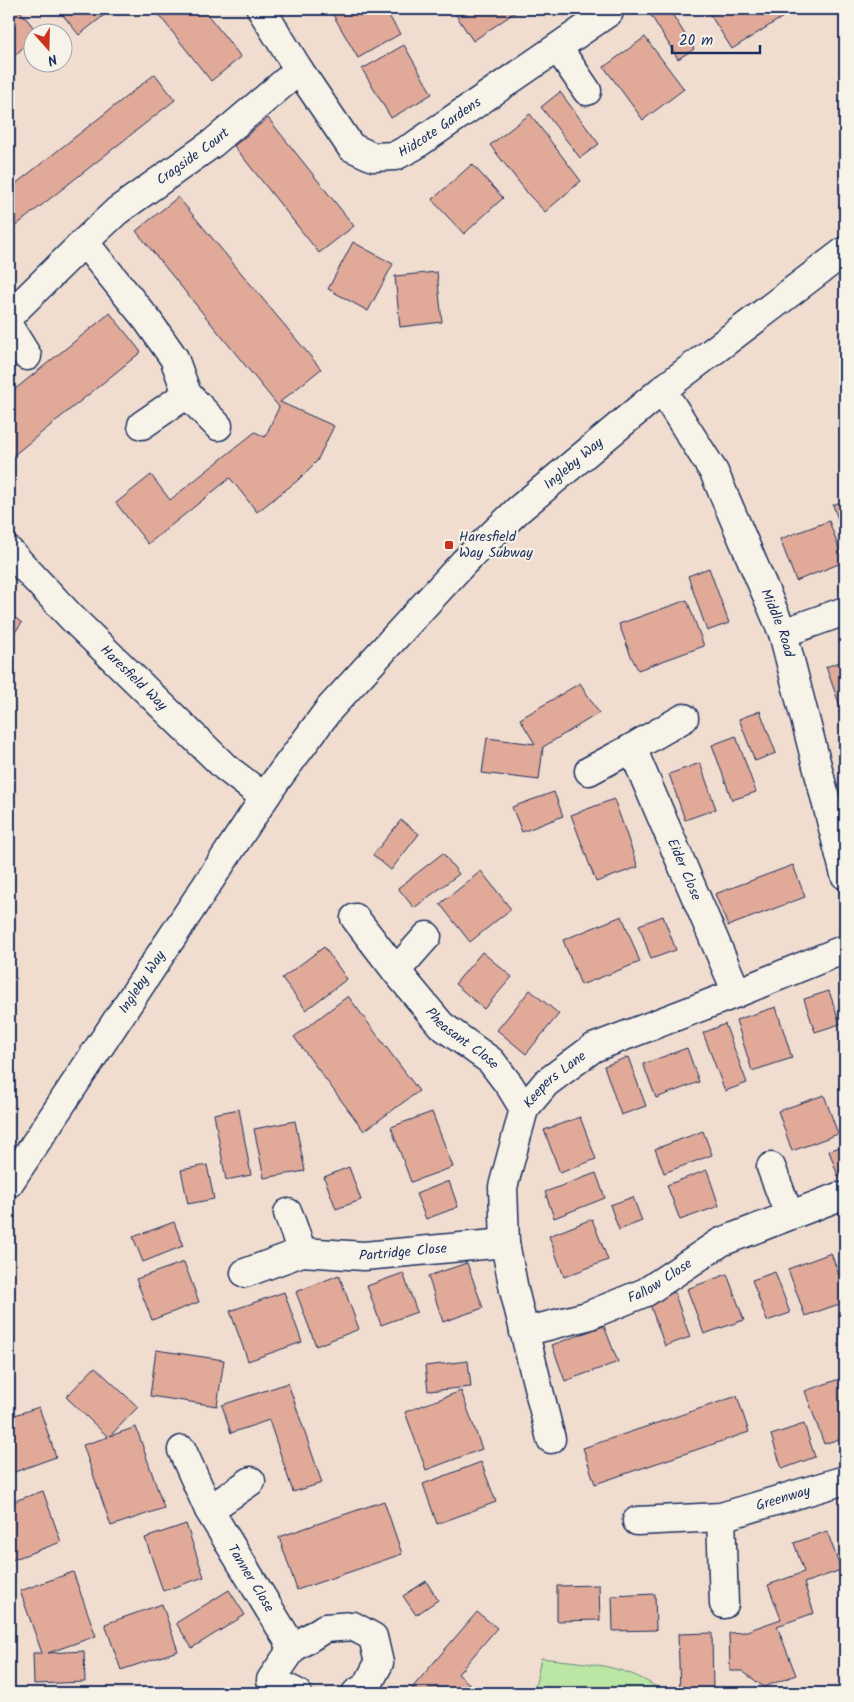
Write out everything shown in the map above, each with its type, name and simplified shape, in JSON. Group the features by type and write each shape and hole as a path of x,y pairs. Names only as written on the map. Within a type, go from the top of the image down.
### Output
{"street":[{"name":"Hidcote Gardens","path":"261,9 350,147 373,157 395,156 609,12"},
{"path":"558,48 587,91"},
{"name":"Cragside Court","path":"9,316 117,211 213,143 299,70"},
{"path":"84,242 148,321 174,358 187,394 218,426"},
{"name":"Ingleby Way","path":"9,1183 270,790 330,708 471,556 518,510 662,390 845,251"},
{"path":"9,327 27,356"},
{"name":"Middle Road","path":"662,390 714,472 782,633 845,875"},
{"path":"142,425 187,394"},
{"name":"Haresfield Way","path":"9,551 72,618 225,767 270,790"},
{"path":"782,633 845,611"},
{"path":"588,771 684,718"},
{"name":"Eider Close","path":"632,748 737,993"},
{"name":"Pheasant Close","path":"355,918 441,1025 491,1061 524,1109"},
{"path":"396,971 427,936"},
{"name":"Keepers Lane","path":"550,1440 505,1243 503,1187 524,1109 546,1083 593,1048 845,949"},
{"path":"772,1167 789,1215"},
{"name":"Fallow Close","path":"524,1332 587,1316 646,1292 721,1242 838,1197"},
{"path":"288,1213 302,1252"},
{"name":"Partridge Close","path":"245,1273 302,1252 364,1256 505,1243"},
{"name":"Tanner Close","path":"182,1450 209,1510 293,1648"},
{"name":"Greenway","path":"637,1521 721,1517 845,1480"},
{"path":"209,1510 251,1481"},
{"path":"721,1517 724,1604"},
{"path":"296,1693 263,1686 293,1648 325,1628 353,1626 373,1637 379,1664 367,1686 356,1693"}],"green space":[{"path":"541,1658 606,1666 621,1670 651,1683 664,1693 534,1693"}],"building":[{"path":"9,9 17,9 29,22 22,22 22,48 9,62"},
{"path":"58,9 112,9 79,35 72,26 72,22 68,22"},
{"path":"167,9 203,9 241,57 211,81 159,15"},
{"path":"339,9 385,9 400,34 358,58 332,13"},
{"path":"452,9 520,9 473,41"},
{"path":"647,9 669,9 694,49 678,59"},
{"path":"708,9 794,9 794,10 732,49"},
{"path":"645,37 684,89 643,120 604,67"},
{"path":"404,45 432,94 391,118 362,69"},
{"path":"155,74 175,100 9,231 9,189"},
{"path":"560,92 599,144 580,158 541,107"},
{"path":"530,114 581,181 545,212 529,195 490,145"},
{"path":"268,118 354,226 319,253 234,146"},
{"path":"472,164 503,198 464,234 432,200"},
{"path":"178,197 321,369 280,402 334,426 317,461 297,481 257,512 230,478 148,544 116,503 151,475 170,500 255,432 265,437 279,407 136,231"},
{"path":"353,242 393,264 368,311 328,289"},
{"path":"437,272 442,322 400,327 395,276"},
{"path":"110,313 141,352 9,459 9,394"},
{"path":"845,500 845,539 833,505"},
{"path":"829,521 844,562 796,581 780,539"},
{"path":"709,568 729,623 707,631 688,576"},
{"path":"687,600 704,646 638,670 619,624"},
{"path":"9,613 22,623 9,640"},
{"path":"845,660 845,704 840,706 826,667"},
{"path":"580,683 599,713 543,747 539,780 482,773 487,738 535,744 520,719"},
{"path":"760,711 776,753 755,761 739,719"},
{"path":"736,736 756,792 732,800 712,745"},
{"path":"700,763 716,809 685,820 669,774"},
{"path":"554,792 563,816 522,832 512,807"},
{"path":"614,799 638,867 596,882 571,815"},
{"path":"401,820 419,834 391,870 373,855"},
{"path":"443,853 459,874 414,908 398,888"},
{"path":"793,865 805,897 728,926 715,894"},
{"path":"481,871 511,909 470,942 440,904"},
{"path":"622,916 640,962 581,985 563,940"},
{"path":"663,916 676,950 651,959 639,925"},
{"path":"324,947 347,979 306,1010 282,978"},
{"path":"482,952 512,977 484,1009 455,984"},
{"path":"530,990 559,1014 526,1054 497,1030"},
{"path":"829,991 840,1024 815,1032 804,999"},
{"path":"348,996 419,1091 364,1131 294,1037"},
{"path":"776,1007 792,1058 752,1071 736,1020"},
{"path":"725,1024 747,1083 725,1091 703,1033"},
{"path":"687,1048 699,1082 656,1098 643,1064"},
{"path":"628,1057 646,1106 621,1115 604,1066"},
{"path":"824,1095 838,1134 792,1151 778,1111"},
{"path":"239,1109 251,1175 226,1180 214,1114"},
{"path":"432,1112 453,1167 411,1182 391,1127"},
{"path":"580,1117 596,1159 560,1173 544,1130"},
{"path":"295,1121 305,1171 264,1178 254,1129"},
{"path":"703,1131 712,1155 664,1173 655,1149"},
{"path":"845,1145 845,1174 838,1176 829,1151"},
{"path":"207,1165 214,1199 188,1204 181,1170"},
{"path":"349,1167 361,1200 336,1209 324,1177"},
{"path":"707,1170 719,1206 680,1220 667,1185"},
{"path":"596,1173 605,1198 554,1218 545,1192"},
{"path":"449,1181 458,1207 426,1219 416,1194"},
{"path":"633,1197 642,1221 619,1230 610,1205"},
{"path":"592,1219 608,1260 564,1277 549,1236"},
{"path":"174,1222 183,1246 143,1262 133,1237"},
{"path":"831,1253 845,1292 845,1302 805,1316 788,1269"},
{"path":"184,1262 199,1302 152,1320 136,1279"},
{"path":"467,1263 483,1308 443,1322 428,1276"},
{"path":"775,1272 790,1313 767,1321 752,1280"},
{"path":"403,1273 417,1312 381,1325 367,1286"},
{"path":"727,1274 744,1320 704,1334 687,1289"},
{"path":"339,1275 359,1329 316,1346 296,1292"},
{"path":"284,1292 302,1342 248,1361 230,1311"},
{"path":"674,1292 690,1337 665,1346 649,1302"},
{"path":"604,1326 618,1362 565,1381 552,1345"},
{"path":"156,1350 224,1360 217,1406 150,1396"},
{"path":"468,1361 471,1387 428,1391 425,1366"},
{"path":"95,1367 138,1407 110,1436 136,1427 164,1508 111,1526 83,1445 108,1437 66,1397"},
{"path":"845,1377 845,1437 824,1444 805,1391"},
{"path":"288,1383 322,1483 293,1492 269,1420 231,1433 222,1405"},
{"path":"461,1391 482,1449 426,1470 405,1412"},
{"path":"737,1396 749,1432 595,1484 583,1448"},
{"path":"39,1407 56,1457 9,1474 9,1417"},
{"path":"804,1424 815,1457 782,1469 771,1435"},
{"path":"481,1462 496,1502 437,1524 423,1484"},
{"path":"43,1491 61,1542 9,1561 9,1503"},
{"path":"384,1501 402,1554 297,1590 279,1537"},
{"path":"186,1524 204,1577 163,1591 145,1538"},
{"path":"827,1531 841,1570 804,1583 814,1613 777,1626 796,1675 764,1687 742,1671 730,1671 729,1633 744,1632 781,1619 768,1585 804,1572 794,1543"},
{"path":"73,1572 96,1636 48,1653 84,1651 85,1682 34,1684 33,1653 42,1653 20,1591"},
{"path":"426,1581 438,1600 416,1615 403,1596"},
{"path":"599,1585 600,1620 557,1621 557,1586"},
{"path":"229,1590 245,1615 192,1648 176,1623"},
{"path":"655,1594 656,1630 613,1631 612,1596"},
{"path":"162,1604 178,1651 121,1670 105,1624"},
{"path":"477,1612 497,1628 458,1674 480,1693 419,1693 412,1688"},
{"path":"712,1633 713,1691 680,1692 678,1634"}],"place":[{"name":"Haresfield Way Subway","path":"449,545"}]}
